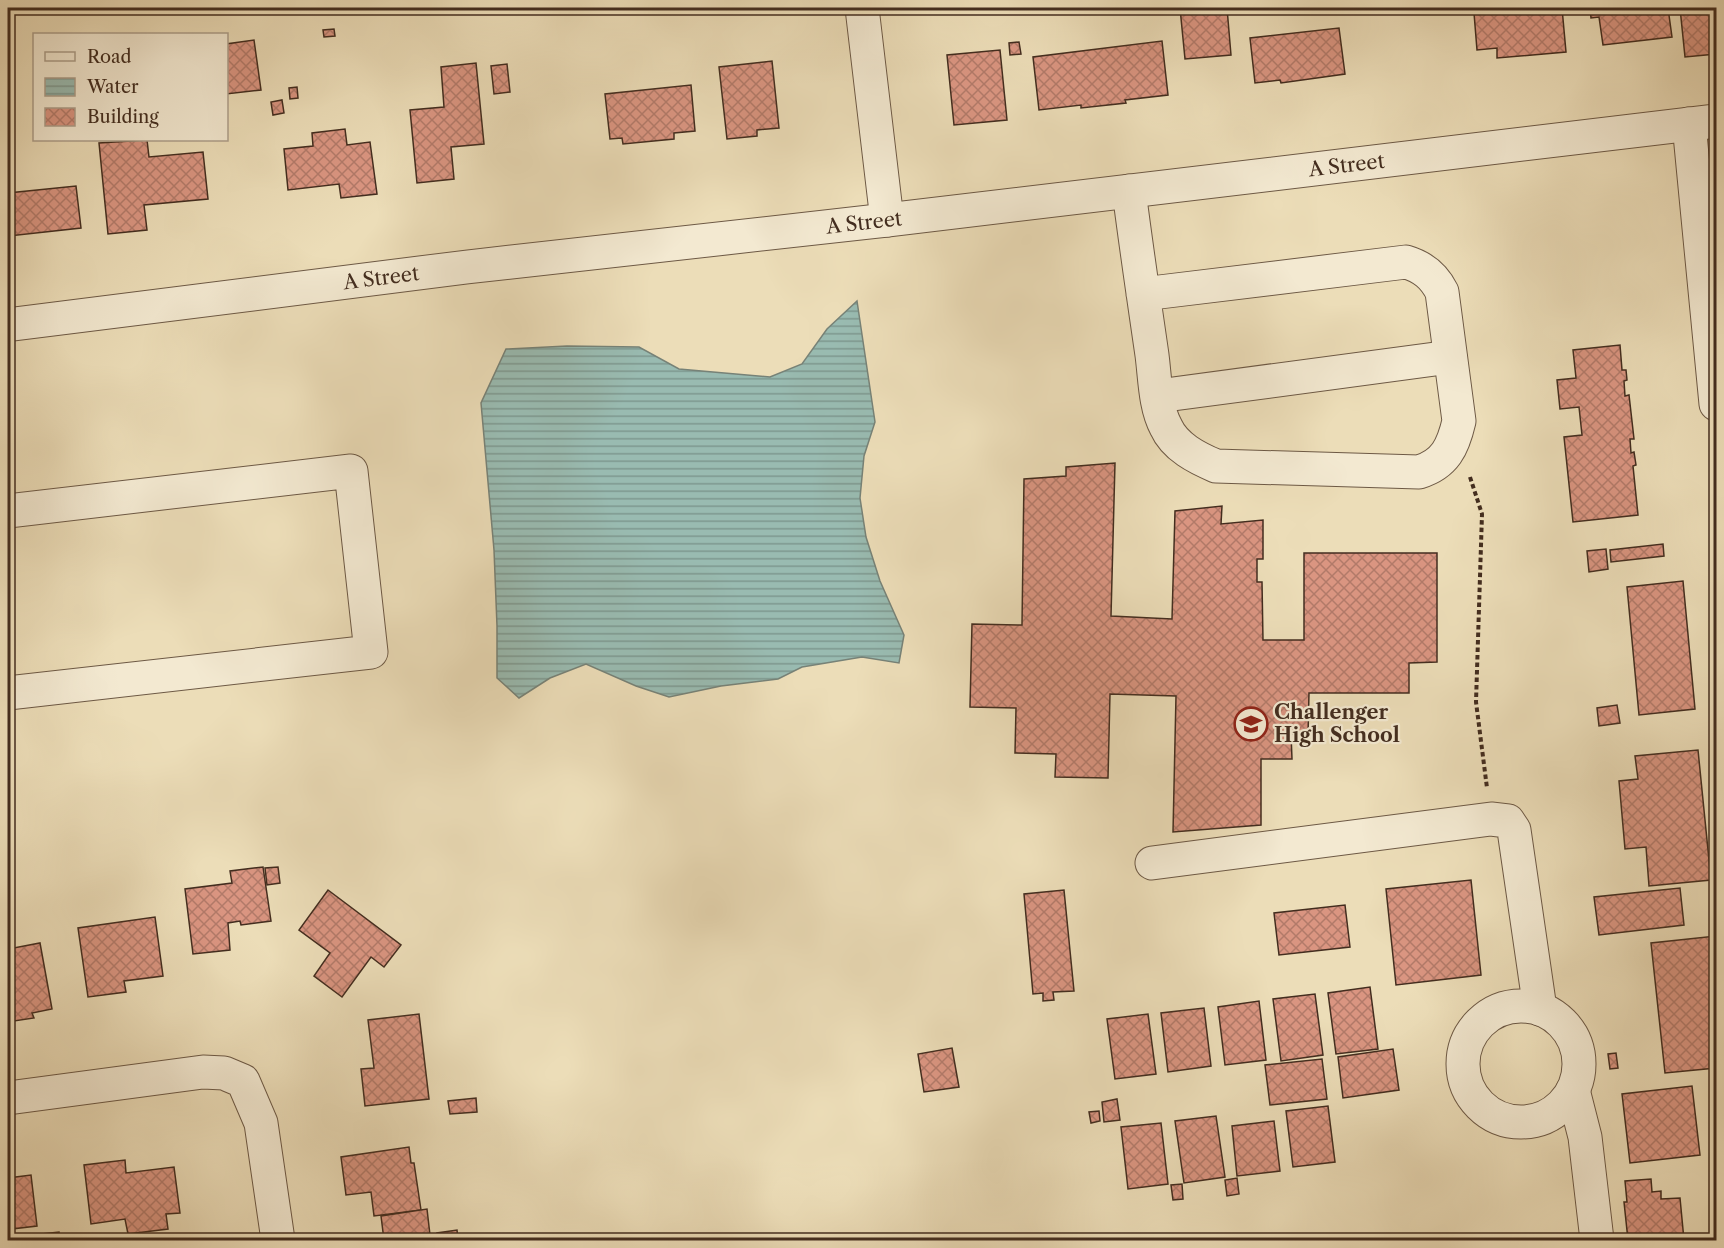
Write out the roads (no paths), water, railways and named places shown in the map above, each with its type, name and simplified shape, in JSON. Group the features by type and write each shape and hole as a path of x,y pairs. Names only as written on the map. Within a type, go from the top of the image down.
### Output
{"street":[{"path":"862,8 887,220"},
{"path":"1703,122 1716,404"},
{"name":"A Street","path":"14,324 467,267 887,220 1703,122"},
{"path":"1129,191 1143,294 1158,396 1166,428 1178,443 1198,458 1216,466 1419,472 1432,468 1443,459 1456,437 1459,422 1442,292 1436,279 1418,265 1406,262 1143,294"},
{"path":"1158,396 1450,357"},
{"path":"8,511 351,471 371,652 8,693"},
{"path":"1152,863 1491,819 1508,820 1514,830 1540,1010"},
{"path":"1520,1006 1540,1010 1557,1019 1570,1034 1578,1053 1578,1073 1573,1090 1562,1105 1547,1116 1530,1122 1512,1122 1494,1116 1479,1105 1469,1090 1463,1072 1464,1054 1471,1035 1483,1020 1501,1010 1520,1006"},
{"path":"8,1098 203,1072 224,1073 243,1082 261,1123 278,1240"},
{"path":"1573,1090 1586,1137 1598,1240"}],"water":[{"path":"857,301 875,422 864,456 860,498 866,537 880,581 904,635 899,663 862,657 802,667 778,679 721,686 669,697 636,686 586,664 550,678 519,698 497,678 494,550 481,403 506,349 567,346 639,347 679,369 770,377 802,364 827,329"}],"place":[{"name":"Challenger High School","path":"1251,724"}]}
